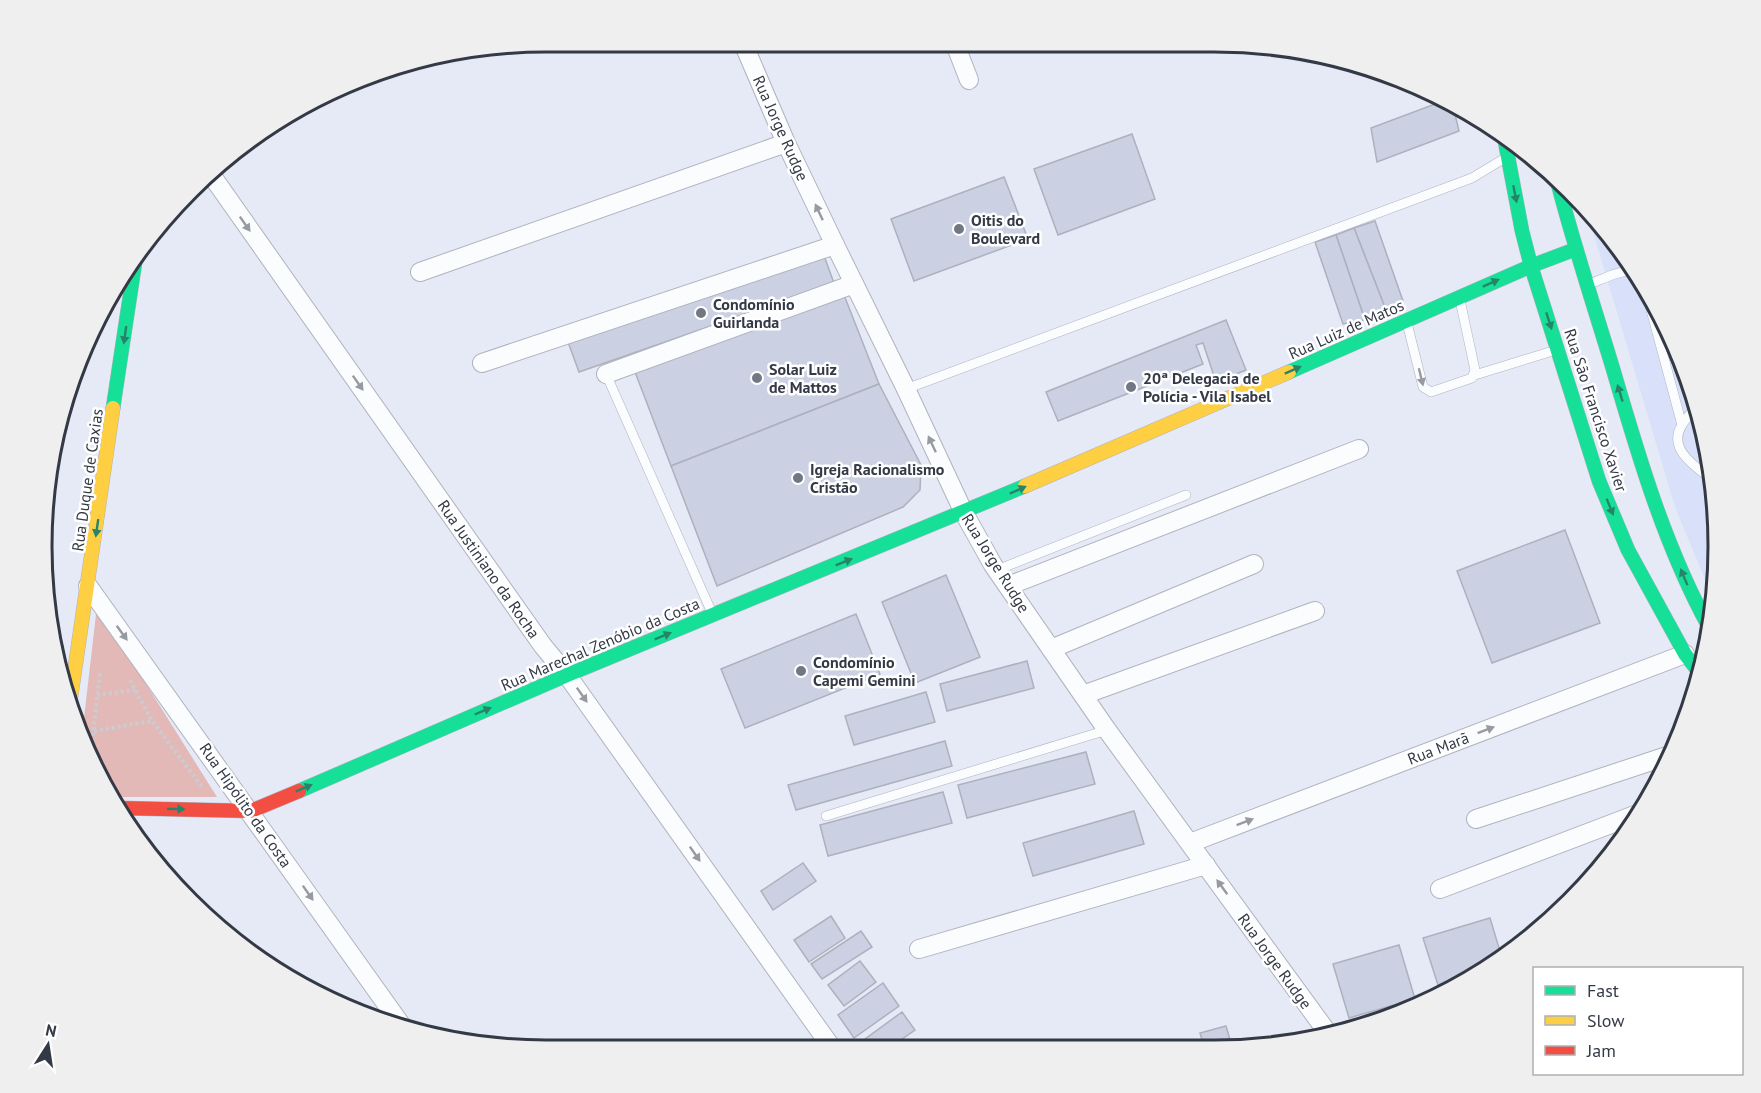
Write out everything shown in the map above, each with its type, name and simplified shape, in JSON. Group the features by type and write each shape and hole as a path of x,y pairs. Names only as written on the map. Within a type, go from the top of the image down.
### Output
{"street":[{"name":"Rua Jorge Rudge","path":"747,52 834,246 964,513 997,570 1107,730 1324,1028"},
{"path":"958,52 969,80"},
{"path":"420,272 786,142"},
{"name":"Rua São Francisco Xavier","path":"1506,149 1531,266 1599,481 1628,550 1685,654 1694,666"},
{"name":"Rua Justiniano da Rocha","path":"215,180 543,646 567,675 826,1040"},
{"name":"Rua São Francisco Xavier","path":"1561,194 1656,512 1695,604 1703,617"},
{"path":"482,363 834,246"},
{"name":"Rua Luiz de Matos","path":"964,513 1531,266 1576,249"},
{"name":"Rua Duque de Caxias","path":"73,685 133,277"},
{"path":"606,374 854,284"},
{"path":"1008,586 1359,449"},
{"name":"Rua Marechal Zenóbio da Costa","path":"250,811 567,675 964,513"},
{"path":"1052,649 1254,564"},
{"name":"Rua Hipólito da Costa","path":"88,586 395,1016"},
{"path":"1083,695 1315,611"},
{"name":"Rua Marã","path":"1191,843 1685,654"},
{"path":"1476,819 1661,758"},
{"path":"128,808 250,811"},
{"path":"1440,889 1627,818"},
{"path":"919,949 1206,865"}],"lane":[{"path":"906,390 1472,178 1508,157"},
{"path":"1588,284 1625,272"},
{"path":"1460,297 1475,375"},
{"path":"1407,321 1423,387 1426,391 1431,392 1475,375 1558,349"},
{"path":"1654,321 1682,425"},
{"path":"606,374 713,615"},
{"path":"1690,414 1677,435 1677,444 1684,457 1702,472"},
{"path":"997,570 1186,495"},
{"path":"826,816 1107,730"}],"path":[{"path":"93,742 101,663"},
{"path":"98,695 136,690"},
{"path":"94,731 152,721 204,790"}],"shaded area":[{"path":"1592,229 1625,272 1658,328 1682,388 1692,419 1704,482 1708,546 1707,583 1675,507"},
{"path":"97,606 217,797 121,797 103,765 84,719"}],"building":[{"path":"1435,104 1455,115 1459,131 1377,162 1371,128"},
{"name":"Oitis do Boulevard","path":"1132,134 1155,199 1058,235 1034,169"},
{"name":"Oitis do Boulevard","path":"1004,177 1028,239 914,281 891,219"},
{"path":"1375,221 1403,301 1386,310 1354,228"},
{"path":"1354,228 1386,310 1365,320 1336,235"},
{"path":"1336,235 1365,320 1343,324 1315,242"},
{"name":"Condomínio Guirlanda","path":"823,253 834,283 579,372 568,342"},
{"name":"Solar Luiz de Mattos","path":"844,295 879,384 671,466 635,372"},
{"path":"1226,320 1246,370 1216,382 1203,343 1196,345 1203,364 1058,421 1046,392"},
{"name":"Igreja Racionalismo Cristão","path":"879,384 921,465 920,490 903,507 717,586 671,466"},
{"path":"1565,530 1600,623 1492,663 1457,571"},
{"name":"Condomínio Capemi Gemini","path":"946,575 980,657 915,683 882,602"},
{"name":"Condomínio Capemi Gemini","path":"856,614 880,674 745,728 721,669"},
{"path":"1027,661 1034,688 947,711 940,684"},
{"path":"926,692 935,722 854,745 845,716"},
{"path":"945,741 952,766 796,810 788,785"},
{"path":"1086,752 1095,784 967,818 958,785"},
{"path":"943,792 952,823 828,856 820,825"},
{"path":"1134,811 1144,844 1033,876 1023,843"},
{"path":"803,863 816,881 773,910 761,891"},
{"path":"831,916 845,938 809,962 794,940"},
{"path":"1490,918 1499,949 1462,974 1438,985 1423,938"},
{"path":"861,931 872,947 822,979 811,964"},
{"path":"1399,945 1415,998 1349,1018 1333,964"},
{"path":"860,961 876,982 844,1006 828,985"},
{"path":"883,983 899,1006 854,1038 838,1015"},
{"path":"902,1012 915,1030 901,1040 864,1040"},
{"path":"1226,1026 1230,1040 1202,1040 1200,1033"}],"traffic: fast":[{"path":"1506,149 1531,266 1599,481 1628,550 1685,654 1694,666"},
{"path":"1561,194 1654,502 1703,616"},
{"path":"1289,372 1531,266 1576,249"},
{"path":"113,408 133,277"},
{"path":"299,791 567,675 1025,486"}],"traffic: slow":[{"path":"1025,486 1289,372"},
{"path":"73,685 113,408"}],"traffic: jam":[{"path":"128,808 251,811 299,791"}],"place":[{"name":"Oitis do Boulevard","path":"959,229"},
{"name":"Condomínio Guirlanda","path":"701,313"},
{"name":"Solar Luiz de Mattos","path":"757,378"},
{"name":"20ª Delegacia de Polícia - Vila Isabel","path":"1131,387"},
{"name":"Igreja Racionalismo Cristão","path":"798,478"},
{"name":"Condomínio Capemi Gemini","path":"801,671"}]}
